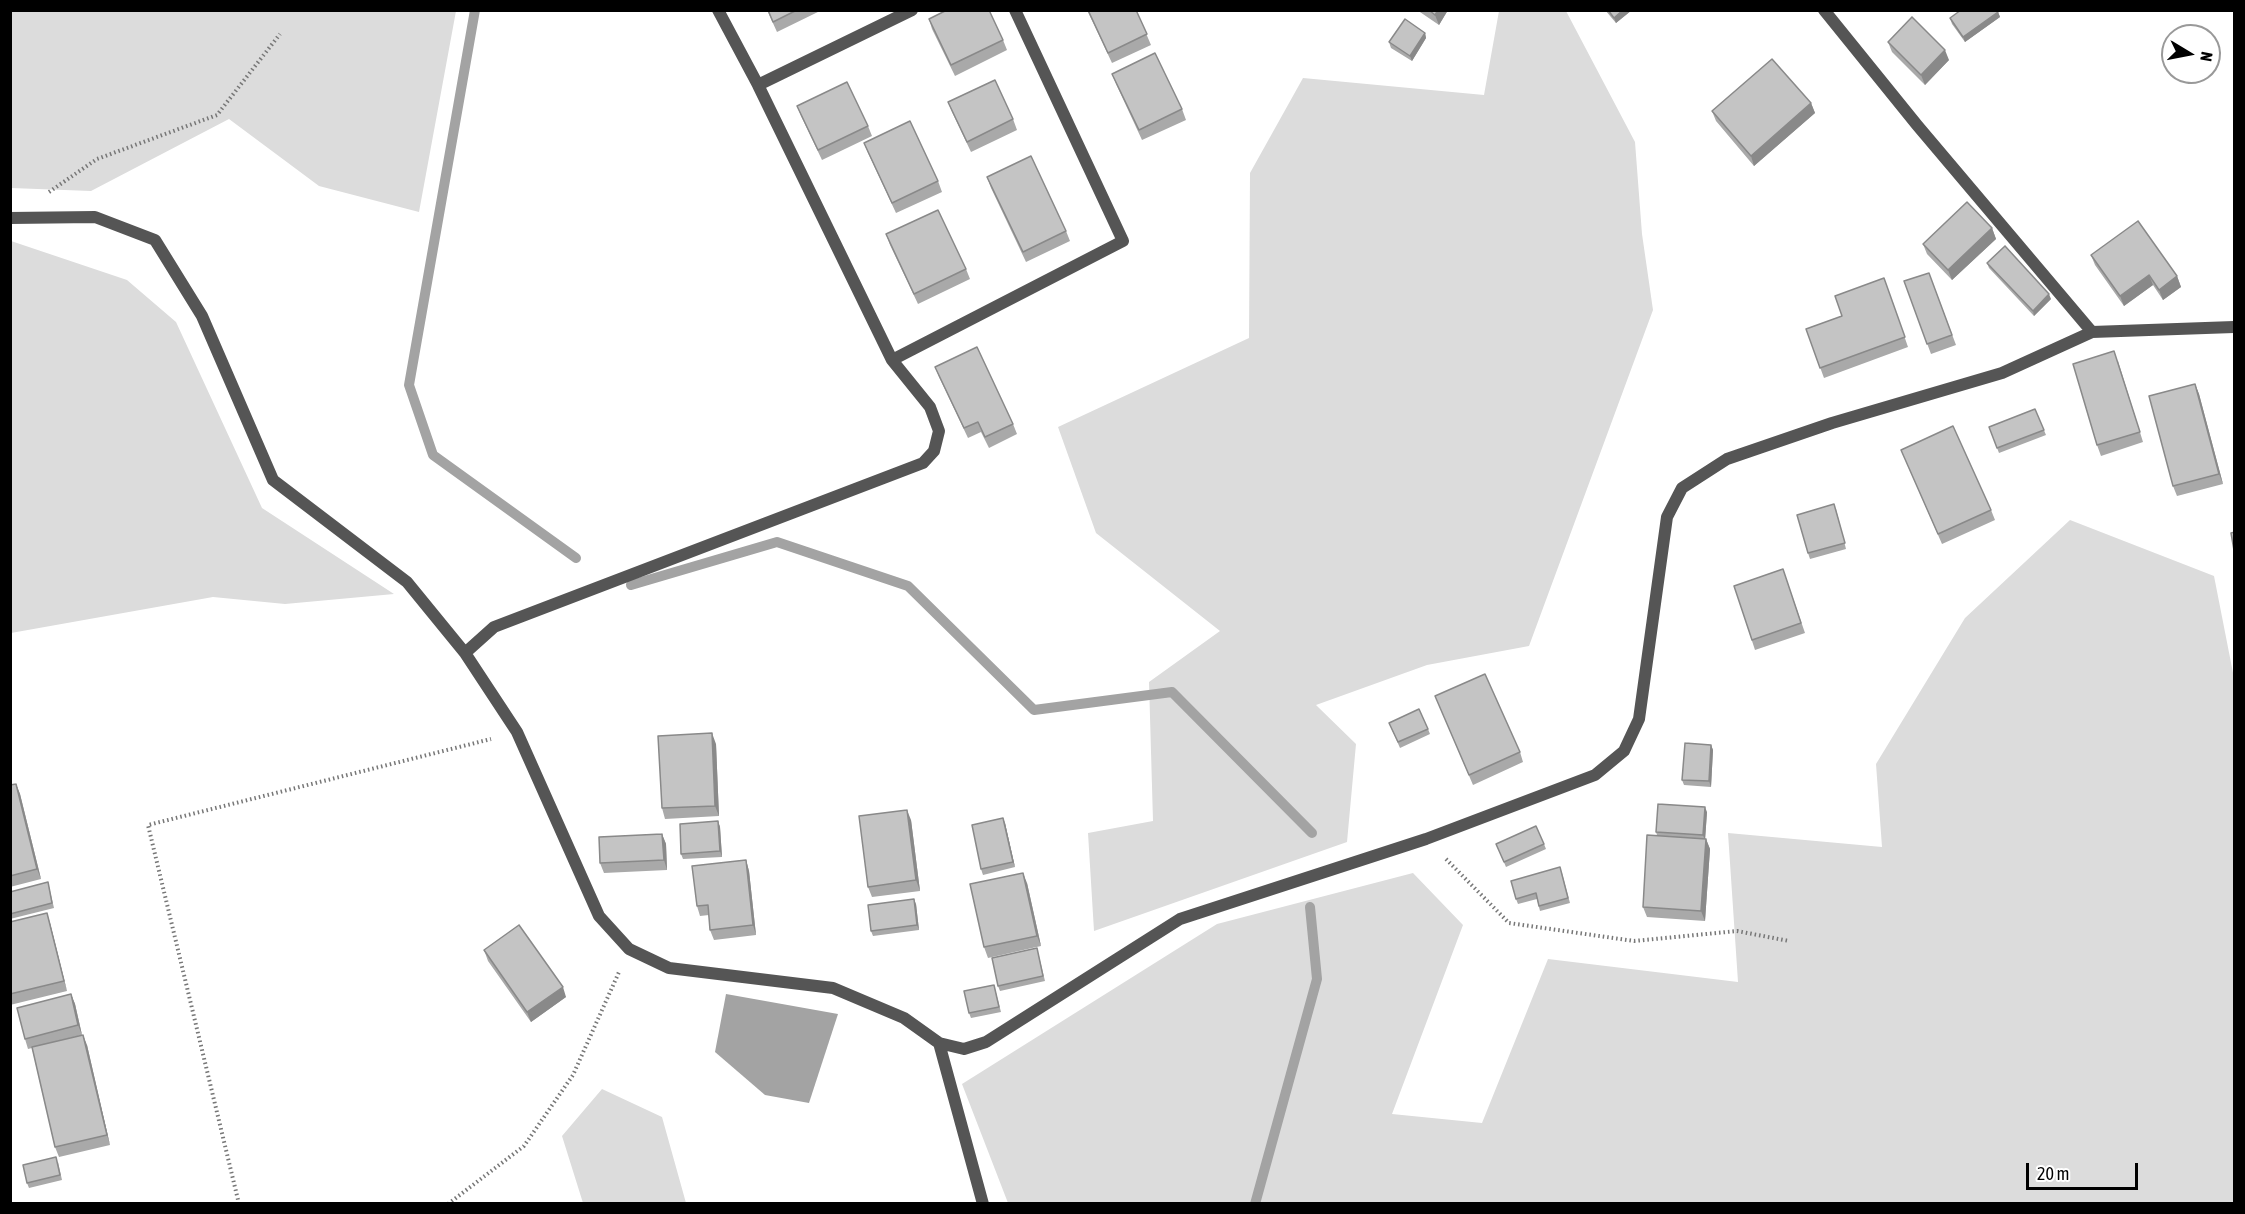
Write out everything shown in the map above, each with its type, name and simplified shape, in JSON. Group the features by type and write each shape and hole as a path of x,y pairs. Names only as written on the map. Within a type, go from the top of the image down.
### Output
{"street":[{"path":"465,653 494,627 923,463 934,451 939,431 930,407 892,360 758,85 718,10"},
{"path":"758,85 912,10"},
{"path":"892,360 1123,241 1015,10"},
{"path":"1824,10 1917,126 2092,332"},
{"path":"10,218 95,217 154,240 202,316 273,480 407,582 465,653 517,732 599,916 629,949 669,968 833,988 904,1018 939,1043 964,1049 986,1042 1180,919 1426,839 1595,775 1624,751 1639,719 1667,517 1682,488 1727,459 1832,423 2002,373 2092,332 2235,327"},
{"path":"939,1043 983,1203"}],"path":[{"path":"39,198 97,159 217,115 280,34"},
{"path":"239,1203 148,825 517,732"},
{"path":"1426,839 1509,923 1634,941 1737,931 1789,941"},
{"path":"448,1203 524,1146 573,1075 629,949"}],"shaded area":[{"path":"11,10 456,11 419,212 319,186 229,119 91,191 11,188"},
{"path":"1499,11 1566,11 1635,142 1642,234 1653,310 1529,646 1427,665 1316,705 1356,744 1347,842 1094,931 1088,833 1153,821 1149,682 1220,631 1096,533 1058,427 1249,338 1250,173 1303,78 1484,95"},
{"path":"11,241 127,280 176,322 262,508 394,594 285,604 213,597 11,633"},
{"path":"2070,520 2214,576 2234,678 2234,1203 1008,1203 962,1084 1217,924 1413,873 1463,925 1392,1114 1482,1123 1548,959 1738,982 1728,833 1882,847 1876,764 1965,618"},
{"path":"726,994 838,1014 809,1103 765,1095 715,1052"},
{"path":"602,1089 662,1117 686,1203 583,1203 562,1136"}],"building":[{"path":"768,10 797,10 773,22"},
{"path":"947,10 989,10 1003,40 951,65 929,19"},
{"path":"1088,10 1136,10 1147,34 1108,53"},
{"path":"1608,10 1623,10 1614,18"},
{"path":"1961,10 1997,10 1998,12 1963,37 1950,18"},
{"path":"1912,17 1945,50 1921,75 1888,42"},
{"path":"1405,19 1425,33 1410,56 1389,42"},
{"path":"1155,53 1182,109 1139,130 1112,74"},
{"path":"1772,59 1811,103 1751,156 1712,111"},
{"path":"995,80 1013,119 967,142 948,102"},
{"path":"847,82 868,126 818,150 797,106"},
{"path":"910,121 938,181 892,203 864,143"},
{"path":"1031,156 1066,231 1023,252 987,177"},
{"path":"1967,202 1992,228 1948,270 1923,244"},
{"path":"938,210 966,269 914,294 886,234"},
{"path":"2138,221 2177,276 2159,290 2149,275 2120,296 2091,255"},
{"path":"2005,246 2049,294 2033,311 1987,263"},
{"path":"1929,273 1952,335 1927,344 1904,281"},
{"path":"1884,278 1905,337 1820,368 1806,329 1842,316 1835,296"},
{"path":"977,347 1013,424 985,437 978,422 964,428 935,367"},
{"path":"2114,351 2140,432 2097,445 2073,364"},
{"path":"2195,384 2219,474 2173,486 2149,396"},
{"path":"2035,409 2044,430 1997,448 1989,427"},
{"path":"1953,426 1991,510 1938,534 1901,450"},
{"path":"1834,504 1845,543 1808,553 1797,515"},
{"path":"2235,532 2235,556 2231,533"},
{"path":"1783,569 1801,623 1752,640 1734,586"},
{"path":"1485,674 1520,752 1469,775 1435,696"},
{"path":"1419,709 1428,729 1398,742 1389,723"},
{"path":"712,733 715,806 662,808 658,736"},
{"path":"1685,743 1711,745 1709,781 1682,780"},
{"path":"16,784 37,869 10,876 10,785"},
{"path":"1658,804 1705,807 1703,835 1656,832"},
{"path":"907,810 916,880 868,887 859,816"},
{"path":"1003,818 1013,862 981,869 972,825"},
{"path":"718,821 720,851 681,854 680,824"},
{"path":"1536,826 1544,844 1504,862 1496,844"},
{"path":"662,834 664,860 600,863 599,837"},
{"path":"1647,835 1706,839 1701,911 1643,907"},
{"path":"746,860 753,925 710,930 708,905 697,906 692,866"},
{"path":"1560,867 1568,898 1539,906 1536,893 1516,899 1511,881"},
{"path":"1023,873 1037,936 984,947 970,884"},
{"path":"48,882 52,903 10,914 10,892"},
{"path":"914,899 917,925 871,931 868,905"},
{"path":"47,913 64,981 10,994 10,922"},
{"path":"519,925 563,987 527,1012 484,950"},
{"path":"1037,948 1043,976 998,986 992,958"},
{"path":"994,985 999,1007 969,1013 964,991"},
{"path":"71,994 78,1025 25,1039 17,1008"},
{"path":"83,1035 107,1135 55,1147 32,1047"},
{"path":"56,1157 60,1175 27,1183 23,1165"}],"waterway":[{"path":"475,10 409,385 433,455 576,558"},
{"path":"631,585 777,542 908,586 1034,710 1172,692 1312,833"},
{"path":"1255,1204 1317,979 1310,907"}]}
